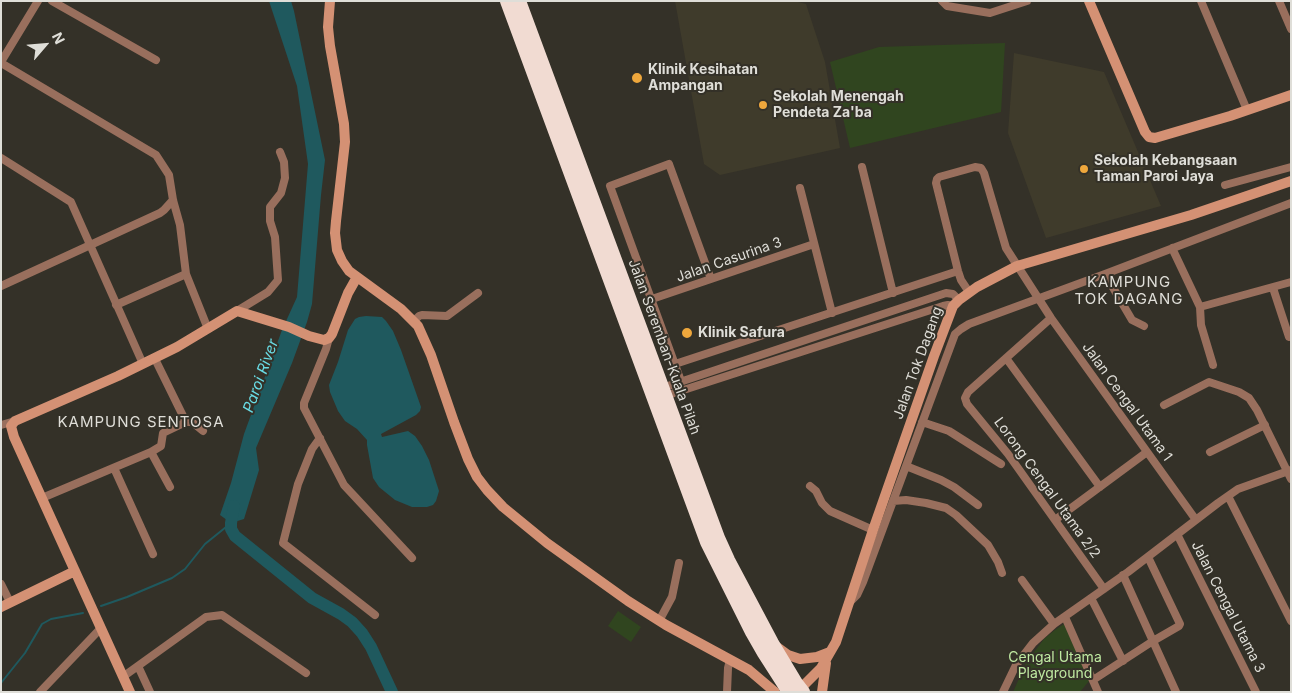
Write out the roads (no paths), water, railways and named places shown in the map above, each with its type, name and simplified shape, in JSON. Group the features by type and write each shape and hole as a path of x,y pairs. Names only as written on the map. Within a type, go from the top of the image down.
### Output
{"highway":[{"name":"Jalan Seremban-Kuala Pilah","path":"506,1 707,542 764,653 795,690"},
{"name":"Jalan Seremban-Kuala Pilah","path":"519,1 718,538 795,690"}],"street":[{"path":"38,1 1,63 156,155 169,176 180,225 186,274 208,329"},
{"path":"52,1 156,60"},
{"path":"330,1 328,27 330,46 344,124 345,142 335,232 337,250 349,271 401,309 414,321 432,355 454,422 477,477 502,507 547,543 628,601 659,621 749,670 775,692"},
{"path":"942,2 947,6 990,13 1015,3 1027,1"},
{"path":"1089,1 1145,132 1149,137 1155,138 1291,95"},
{"path":"1201,1 1247,110"},
{"path":"1279,1 1291,28"},
{"path":"1,425 155,359 177,348 268,292 278,280 275,237 270,221 270,207 281,194 285,178 284,162 280,152"},
{"path":"1,158 71,202 143,364"},
{"path":"681,381 610,186 668,164 710,279"},
{"path":"862,167 892,293"},
{"name":"Jalan Cengal Utama 1","path":"969,292 958,272 936,183 939,177 975,167 981,168 984,173 1006,248 1052,318 1196,520"},
{"path":"1225,186 1290,168"},
{"name":"Jalan Tok Dagang","path":"795,690 817,663 828,655 836,642 937,347 956,303 977,287 1018,266 1191,215 1291,181"},
{"path":"800,188 832,313"},
{"path":"1,286 160,213 173,200"},
{"path":"849,604 857,595 863,582 955,334 960,329 1291,203"},
{"name":"Jalan Casurina 3","path":"652,299 814,244"},
{"path":"1172,248 1200,307 1201,325 1213,365"},
{"path":"674,364 958,272"},
{"path":"116,305 186,274"},
{"path":"1106,274 1132,320 1144,326"},
{"path":"357,276 329,338 304,403 304,408 344,485 412,558"},
{"path":"1200,307 1291,282"},
{"path":"1273,288 1289,337"},
{"path":"414,321 422,315 447,316 478,293"},
{"path":"946,293 953,294 956,303 943,306 663,392 681,381 946,293"},
{"path":"237,311 289,327 309,336 324,340 329,338"},
{"path":"1052,318 1006,358 1100,487"},
{"name":"Lorong Cengal Utama 2/2","path":"1006,358 968,392 965,398 1008,454 1104,589"},
{"path":"155,359 186,422"},
{"path":"1003,692 1016,665 1033,643 1054,624 1238,489 1290,474 1257,410 1249,398 1239,392 1209,382 1164,405"},
{"path":"14,420 11,426 14,437 130,692"},
{"path":"42,498 151,452 161,446 164,433 186,422 192,422 203,431"},
{"path":"922,422 949,431 1001,464"},
{"path":"1210,452 1264,425"},
{"path":"320,438 312,449 298,484 283,543 375,615"},
{"path":"151,452 170,487"},
{"path":"1055,520 1147,452"},
{"path":"906,466 954,487 978,505"},
{"path":"114,468 153,554"},
{"path":"810,486 816,491 822,503 830,511 873,530"},
{"path":"1228,496 1291,621"},
{"path":"893,501 906,500 946,508 988,546 998,562 1002,573"},
{"name":"Jalan Cengal Utama 3","path":"1177,534 1256,692"},
{"path":"1093,680 1153,641 1176,629 1180,624 1148,556"},
{"path":"659,621 672,598 679,563"},
{"path":"1,584 6,605 74,571"},
{"path":"1123,575 1176,692"},
{"path":"1022,580 1054,624"},
{"path":"1091,598 1123,661"},
{"path":"124,676 206,617 222,615 306,673"},
{"path":"1064,617 1098,692"},
{"path":"40,692 102,628"},
{"path":"772,643 788,655 800,659 828,655 822,692"},
{"path":"727,692 730,660"},
{"path":"138,666 150,692"}],"water":[{"path":"269,1 291,1 325,160 312,304 292,363 256,448 259,470 244,519 231,523 220,515 244,434 282,330 297,297 308,164 297,86"},
{"path":"366,316 382,317 393,331 421,407 416,415 381,434 382,437 408,431 415,436 429,460 439,491 433,505 412,507 395,500 379,487 373,478 367,440 357,429 345,421 338,411 330,392 329,385 348,330 355,319"}],"waterway":[{"name":"Paroi River","path":"234,506 231,529 235,536 312,598 352,622 371,647 392,692"},
{"path":"101,606 172,578 185,569 205,544 231,523"},
{"path":"1,683 25,653 42,624 51,619 83,613"}],"place":[{"name":"Klinik Kesihatan Ampangan","path":"637,78"},
{"name":"Sekolah Menengah Pendeta Za'ba","path":"763,105"},
{"name":"Sekolah Kebangsaan Taman Paroi Jaya","path":"1084,169"},
{"name":"Klinik Safura","path":"687,333"}],"district":[{"name":"KAMPUNG TOK DAGANG","path":"1129,290"},
{"name":"KAMPUNG SENTOSA","path":"141,422"}],"park label":[{"name":"Cengal Utama Playground","path":"1055,666"}]}
